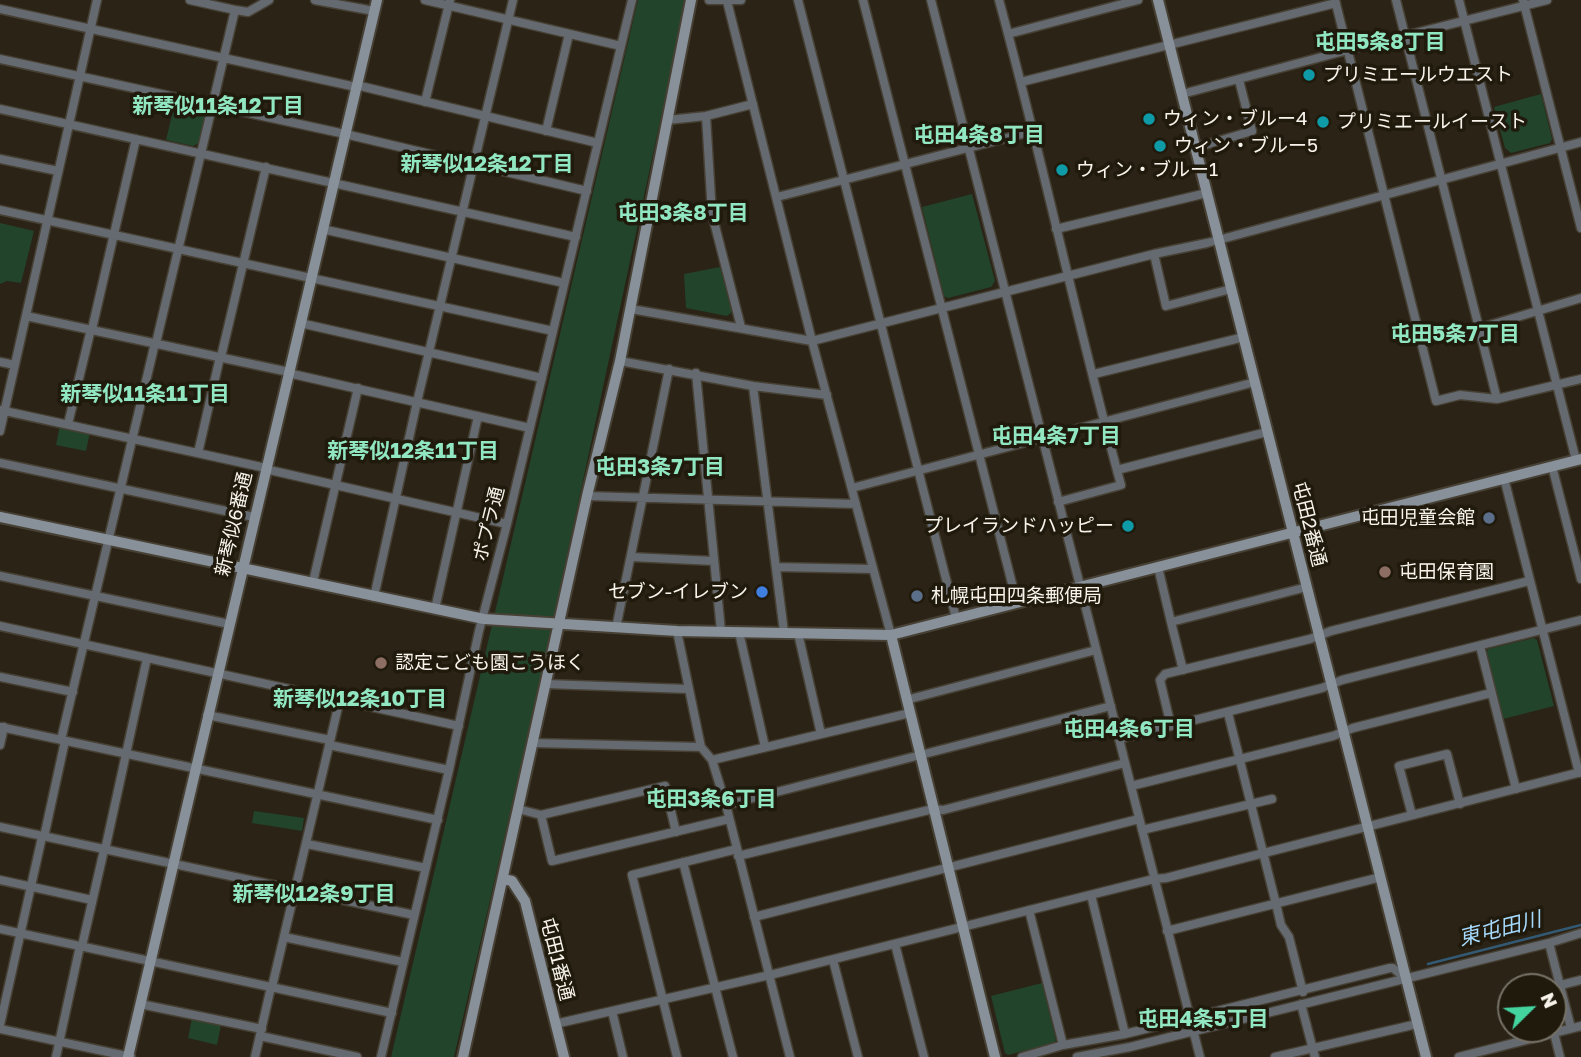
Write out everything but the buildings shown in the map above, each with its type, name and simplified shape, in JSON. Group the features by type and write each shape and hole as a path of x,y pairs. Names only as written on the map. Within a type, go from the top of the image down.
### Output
{"street":[{"path":"0,431 2,410 15,365 97,0"},
{"path":"190,0 248,12 269,0"},
{"path":"315,0 375,6"},
{"path":"425,0 449,3 621,46"},
{"path":"374,597 417,402 513,0"},
{"name":"ポプラ通","path":"381,1057 632,0"},
{"path":"463,1057 587,496 620,361 691,0"},
{"path":"709,0 741,0"},
{"path":"798,0 956,618"},
{"path":"863,0 1017,603"},
{"path":"931,0 1200,1057"},
{"path":"999,0 1121,485 1058,502"},
{"path":"1008,34 1138,0"},
{"name":"屯田2番通","path":"1158,0 1426,1057"},
{"path":"1396,0 1497,399"},
{"path":"0,517 484,619 677,631 891,635 1579,460 1556,386 1459,0"},
{"path":"1182,94 1524,3 1547,0"},
{"path":"727,1 812,341 891,635 995,1057"},
{"path":"1021,82 1335,1 1436,401 1460,395 1497,399 1581,379"},
{"path":"425,102 449,3"},
{"path":"1524,3 1581,228"},
{"name":"新琴似6番通","path":"129,1057 375,6"},
{"path":"0,9 356,86 598,143"},
{"path":"129,1057 0,1027 83,644 235,10"},
{"path":"547,131 569,34"},
{"path":"0,59 345,134 587,191"},
{"path":"1195,148 1251,131 1239,80"},
{"path":"668,120 706,116 753,104"},
{"path":"0,109 576,237"},
{"path":"706,116 712,214 741,327"},
{"path":"776,197 1034,131"},
{"path":"68,424 136,139"},
{"path":"631,309 812,341 1219,239 1581,142"},
{"path":"0,159 58,171"},
{"path":"198,453 266,167"},
{"path":"1056,229 1207,193"},
{"path":"0,210 553,331"},
{"path":"322,229 565,283"},
{"path":"1154,254 1166,306 1231,289"},
{"path":"1421,338 1480,328 1538,313 1581,298"},
{"path":"26,316 221,357 530,428"},
{"path":"300,323 542,379"},
{"path":"1094,374 1244,337"},
{"path":"620,361 696,373 754,386 827,395"},
{"path":"0,362 15,365"},
{"path":"616,628 669,369"},
{"path":"696,373 721,631"},
{"path":"852,488 1255,382"},
{"path":"754,386 784,632"},
{"path":"313,582 358,388"},
{"path":"2,410 507,524"},
{"path":"435,609 478,416"},
{"path":"1117,470 1267,432"},
{"path":"0,463 254,517"},
{"path":"1552,466 1581,579"},
{"path":"555,1024 833,960 1580,773 1504,478"},
{"path":"587,496 856,505"},
{"path":"631,557 714,561"},
{"path":"776,567 873,569"},
{"path":"1158,567 1183,670"},
{"path":"0,576 229,624"},
{"path":"1171,726 1160,680 1164,674 1529,581"},
{"path":"1171,621 1307,587"},
{"path":"1119,739 1581,620"},
{"path":"0,626 459,726"},
{"path":"677,631 701,747 712,760 726,805 790,1057"},
{"path":"738,632 765,747"},
{"path":"798,633 821,734"},
{"path":"1480,646 1516,789"},
{"path":"906,700 1096,650"},
{"path":"56,1057 147,658"},
{"path":"0,677 73,692"},
{"path":"546,684 688,689"},
{"path":"1131,786 1492,693"},
{"path":"256,1057 340,699"},
{"path":"726,805 1111,706"},
{"path":"712,760 910,713"},
{"path":"1228,713 1275,903 1281,925 1289,937 1303,992"},
{"path":"207,715 449,770"},
{"path":"0,745 2,727 438,820"},
{"path":"533,743 701,747"},
{"path":"1412,816 1399,766 1447,754 1460,804"},
{"path":"677,1057 632,875 933,809 943,810 1125,763"},
{"path":"518,809 541,814 665,786 677,832"},
{"path":"1142,830 1272,799"},
{"path":"541,814 552,861 730,819"},
{"path":"754,917 1139,819"},
{"path":"0,827 414,915"},
{"path":"307,844 426,868"},
{"path":"683,862 733,1057"},
{"path":"1167,931 1381,877"},
{"name":"屯田1番通","path":"503,879 512,881 525,901 564,1057"},
{"path":"0,880 92,900"},
{"path":"1091,895 1125,1034"},
{"path":"1029,910 1063,1045"},
{"path":"0,929 392,1013"},
{"path":"1077,1057 1130,1047 1581,933"},
{"path":"284,937 403,962"},
{"path":"1549,943 1554,973"},
{"path":"895,944 924,1057"},
{"path":"833,960 858,1057"},
{"path":"1022,1057 1063,1045 1125,1034 1303,992 1393,968 1406,979"},
{"path":"140,1004 357,1057"},
{"path":"1301,1004 1315,1057"},
{"path":"611,1011 623,1057"},
{"path":"1567,1017 1571,1028"},
{"path":"1275,1057 1417,1024"},
{"path":"1567,1029 1581,1026"},
{"path":"1459,1057 1512,1043"},
{"path":"1130,1047 1132,1057"}],"green space":[{"path":"638,0 686,0 537,695 454,1057 391,1057"},
{"path":"1541,94 1552,139 1550,143 1511,153 1505,148 1494,107"},
{"path":"175,103 204,109 206,114 199,143 193,146 166,140"},
{"path":"972,194 995,281 991,287 948,298 944,296 922,207"},
{"path":"0,223 34,231 21,283 7,281 0,284"},
{"path":"720,267 732,312 727,316 686,308 684,274"},
{"path":"60,425 90,432 86,451 56,445"},
{"path":"1534,638 1537,640 1554,706 1503,719 1488,649"},
{"path":"254,811 304,818 302,831 252,823"},
{"path":"1042,983 1056,1040 1054,1043 1008,1055 1005,1053 991,996"},
{"path":"192,1018 221,1025 217,1045 188,1038"}],"waterway":[{"name":"東屯田川","path":"1428,964 1581,925"}],"place":[{"name":"プリミエールウエスト","path":"1309,75"},
{"name":"ウィン・ブルー4","path":"1149,119"},
{"name":"プリミエールイースト","path":"1323,122"},
{"name":"ウィン・ブルー5","path":"1160,146"},
{"name":"ウィン・ブルー1","path":"1062,170"},
{"name":"屯田児童会館","path":"1489,518"},
{"name":"プレイランドハッピー","path":"1128,526"},
{"name":"屯田保育園","path":"1385,572"},
{"name":"セブン-イレブン","path":"762,592"},
{"name":"札幌屯田四条郵便局","path":"917,596"},
{"name":"認定こども園こうほく","path":"381,663"}],"district":[{"name":"屯田5条8丁目","path":"1380,42"},
{"name":"新琴似11条12丁目","path":"218,106"},
{"name":"屯田4条8丁目","path":"979,135"},
{"name":"新琴似12条12丁目","path":"487,164"},
{"name":"屯田3条8丁目","path":"683,213"},
{"name":"屯田5条7丁目","path":"1455,334"},
{"name":"新琴似11条11丁目","path":"145,394"},
{"name":"屯田4条7丁目","path":"1056,436"},
{"name":"新琴似12条11丁目","path":"413,451"},
{"name":"屯田3条7丁目","path":"660,467"},
{"name":"新琴似12条10丁目","path":"360,699"},
{"name":"屯田4条6丁目","path":"1129,729"},
{"name":"屯田3条6丁目","path":"711,799"},
{"name":"新琴似12条9丁目","path":"314,894"},
{"name":"屯田4条5丁目","path":"1203,1019"}]}
